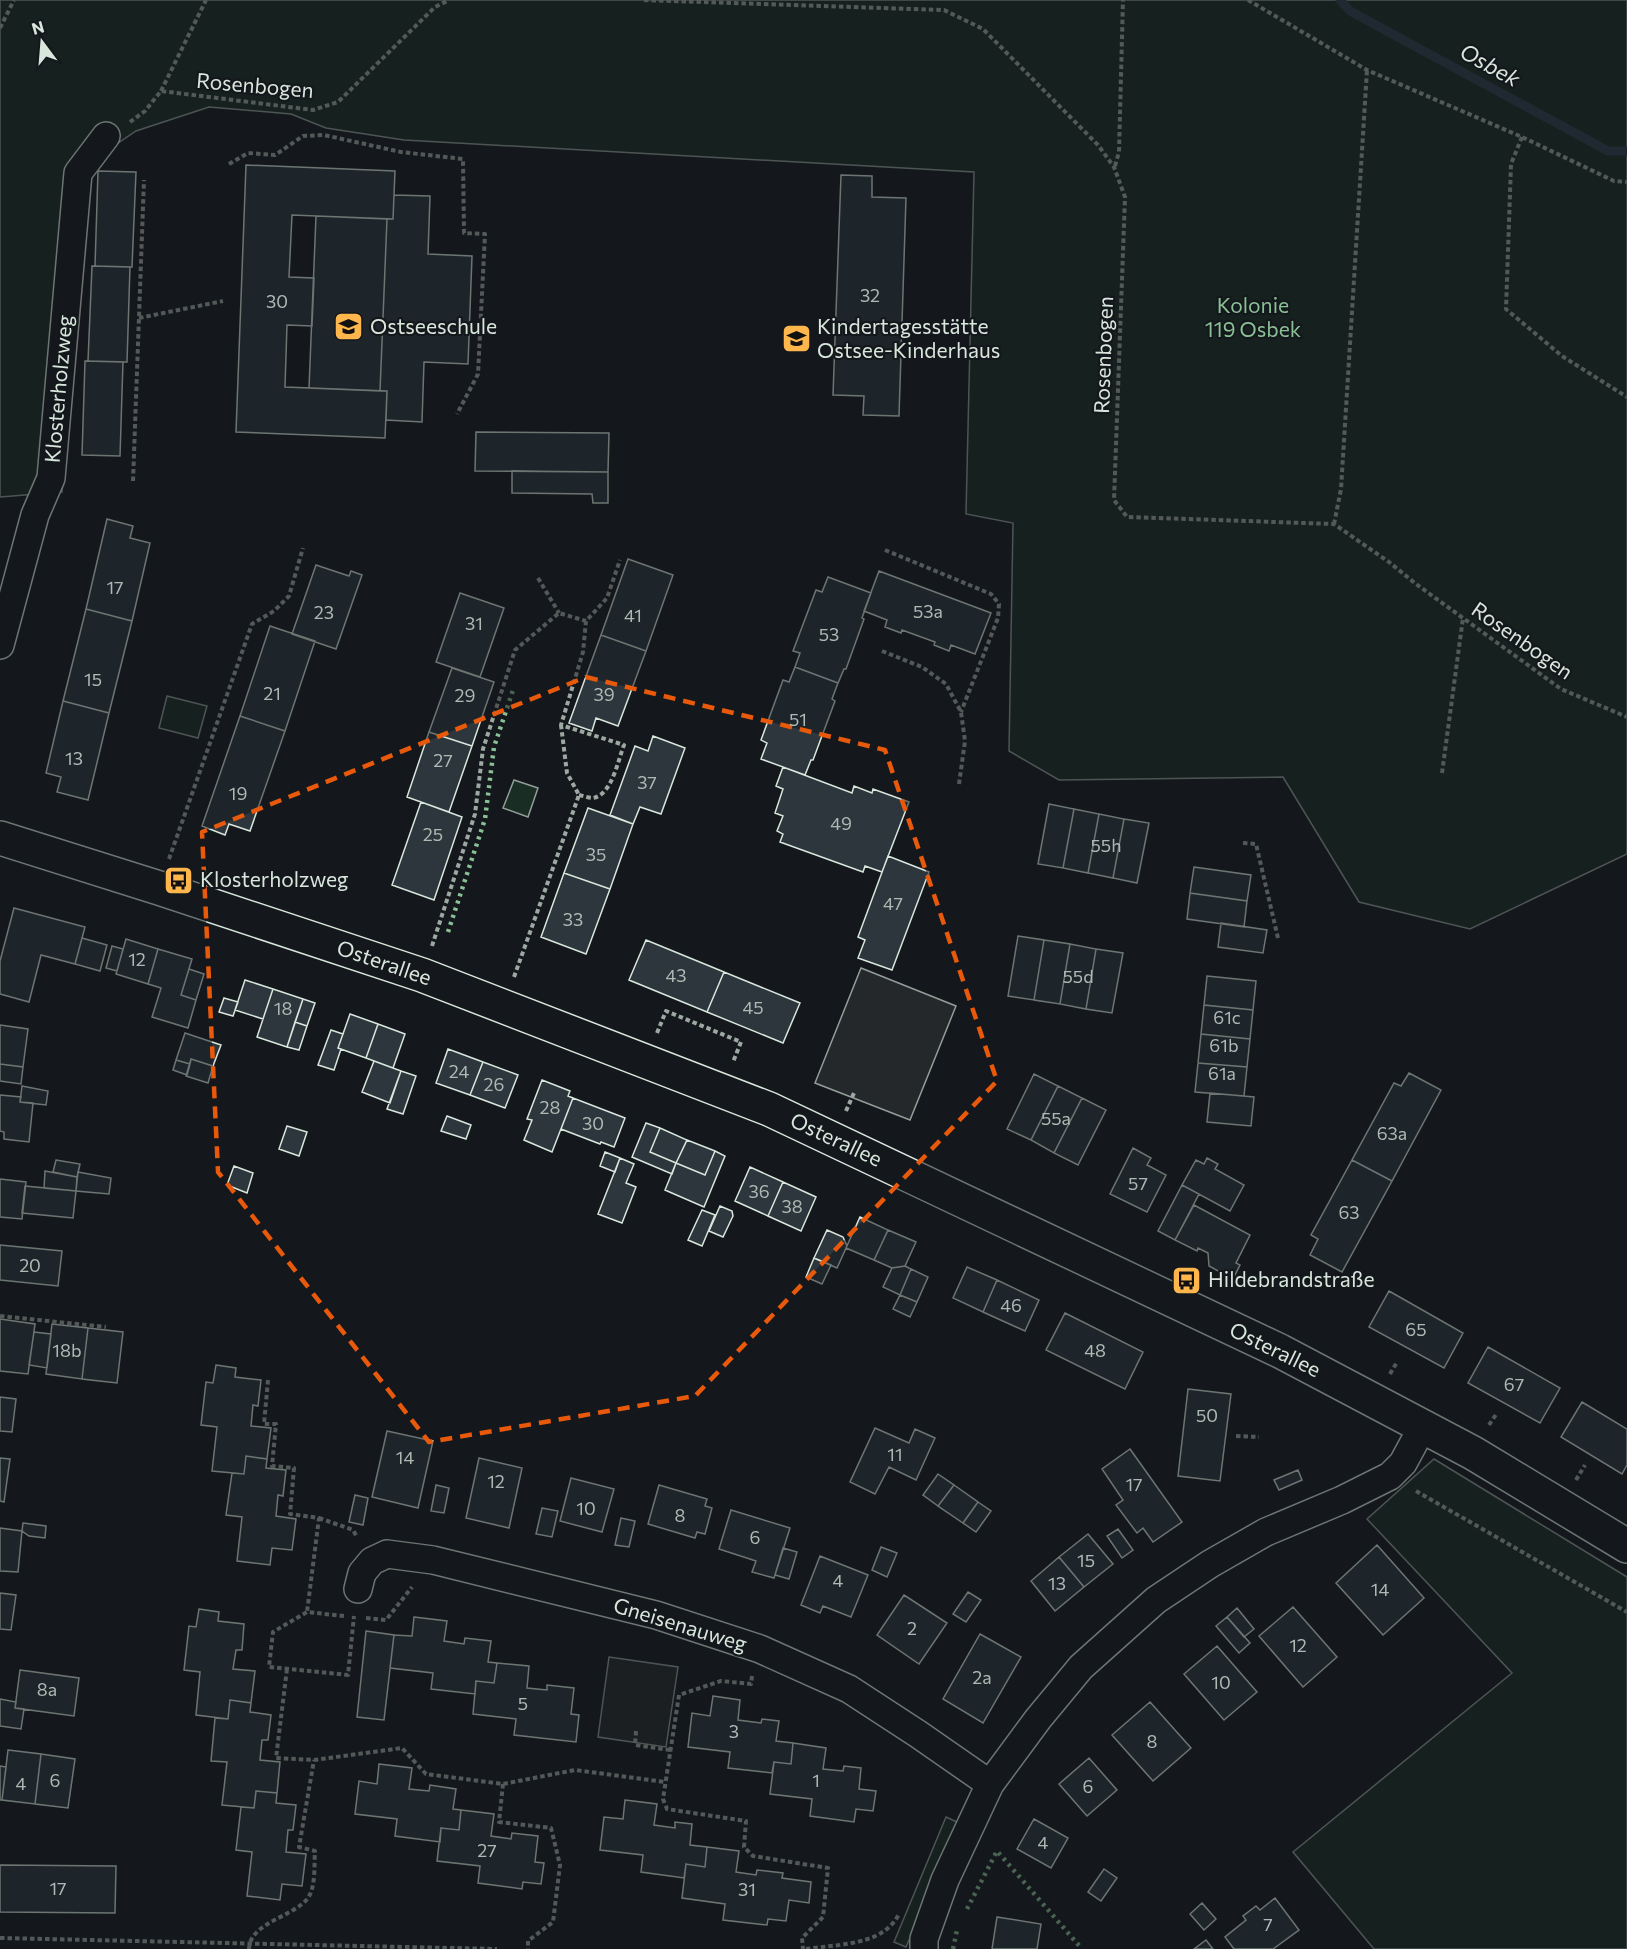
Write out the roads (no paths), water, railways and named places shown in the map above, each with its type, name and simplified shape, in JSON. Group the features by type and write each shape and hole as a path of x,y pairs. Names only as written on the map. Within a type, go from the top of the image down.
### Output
{"street":[{"name":"Klosterholzweg","path":"0,645 35,515 51,478 78,174 106,136"},
{"name":"Osterallee","path":"0,838 422,975 778,1113 1249,1336 1473,1453 1627,1546"},
{"path":"924,1949 924,1939 945,1880 990,1784 1038,1719 1081,1667 1156,1600 1210,1564 1266,1532 1342,1500 1390,1476 1403,1463 1423,1426"},
{"name":"Gneisenauweg","path":"358,1589 362,1573 372,1561 387,1554 433,1560 657,1615 760,1649 849,1689 990,1784"}],"waterway":[{"name":"Osbek","path":"1340,0 1350,11 1608,151 1627,151"}],"place":[{"name":"Ostseeschule","path":"349,327"},
{"name":"Kindertagesstätte Ostsee-Kinderhaus","path":"796,339"},
{"name":"Klosterholzweg","path":"179,880"},
{"name":"Hildebrandstraße","path":"1187,1280"}],"park label":[{"name":"Kolonie 119 Osbek","path":"1253,318"}]}
